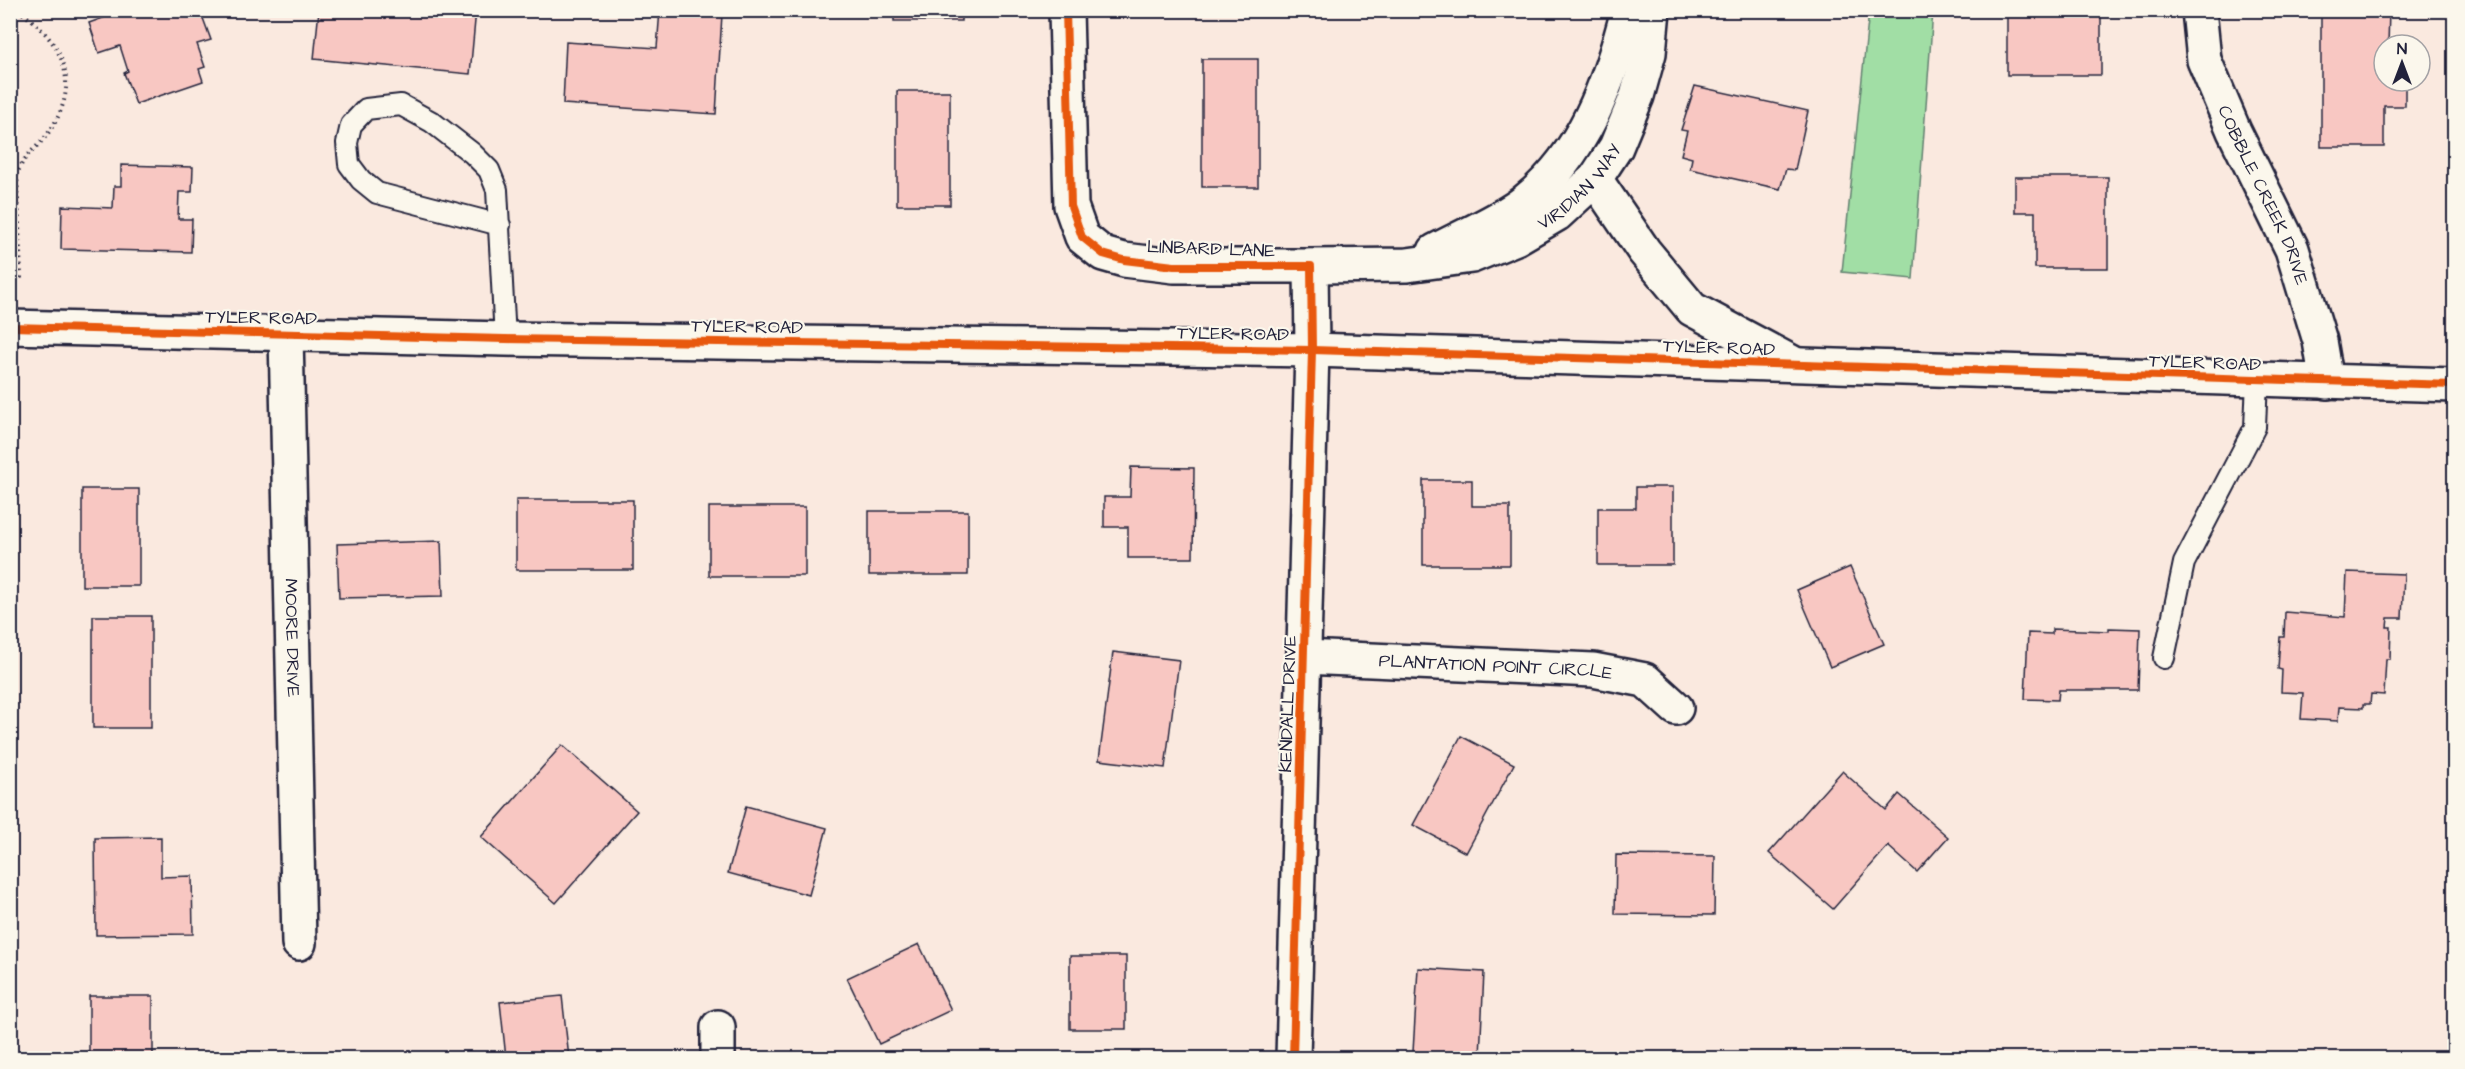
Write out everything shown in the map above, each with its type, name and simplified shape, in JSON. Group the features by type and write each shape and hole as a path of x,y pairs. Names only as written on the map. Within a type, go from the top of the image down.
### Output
{"street":[{"name":"LINBARD LANE","path":"1066,10 1071,206 1082,237 1103,254 1124,260 1174,266 1311,266"},
{"name":"VIRIDIAN WAY","path":"1407,265 1523,203 1549,179 1588,127 1603,93 1628,10"},
{"name":"VIRIDIAN WAY","path":"1311,266 1407,265 1472,256 1516,238 1557,214 1595,179 1616,147 1636,96 1649,53 1653,10"},
{"name":"COBBLE CREEK DRIVE","path":"2199,10 2204,60 2234,131 2292,249 2320,341 2326,382"},
{"path":"1595,179 1644,251 1692,309 1798,365"},
{"path":"1311,266 1312,350"},
{"name":"TYLER ROAD","path":"10,327 505,339 1312,350 2454,385"},
{"name":"MOORE DRIVE","path":"286,334 299,943"},
{"name":"KENDALL DRIVE","path":"1293,1059 1312,350"},
{"name":"PLANTATION POINT CIRCLE","path":"1304,657 1593,670 1645,680 1676,708"}],"lane":[{"path":"500,225 377,193 361,180 349,164 347,143 351,125 366,109 401,105 432,122 472,153 489,170 497,190 500,225 505,339"},
{"path":"2164,658 2184,563 2255,427 2257,380"}],"path":[{"path":"10,282 18,281 21,277 17,175 22,161 47,135 61,113 66,83 62,57 53,42 36,23 18,10"}],"green space":[{"path":"1869,11 1933,11 1913,279 1842,272"}],"building":[{"path":"125,10 180,10 180,12 200,10 211,40 197,44 205,67 199,69 203,81 136,104 124,73 128,71 120,46 99,53 89,23"},
{"path":"319,10 476,10 470,74 314,59"},
{"path":"660,10 722,14 716,114 563,104 566,42 657,48"},
{"path":"894,10 961,10 961,21 894,21"},
{"path":"2007,10 2101,10 2101,75 2007,75"},
{"path":"2321,10 2389,10 2388,33 2372,33 2372,93 2405,93 2405,106 2384,106 2384,147 2321,147"},
{"path":"1202,59 1258,59 1258,187 1202,187"},
{"path":"1695,86 1808,111 1795,170 1786,169 1780,189 1690,169 1692,158 1681,155 1687,131 1681,130"},
{"path":"897,91 950,91 950,205 897,205"},
{"path":"121,165 193,167 192,192 179,192 178,219 192,219 191,252 61,249 62,206 113,208 114,186 121,186"},
{"path":"2015,177 2108,177 2108,268 2035,268 2035,212 2015,212"},
{"path":"1131,467 1194,468 1193,558 1128,558 1128,527 1104,527 1104,497 1130,497"},
{"path":"1423,480 1472,480 1472,506 1510,506 1510,565 1423,565"},
{"path":"1636,487 1673,487 1673,565 1598,565 1598,508 1636,508"},
{"path":"82,489 139,489 139,586 82,586"},
{"path":"516,500 633,500 633,570 516,570"},
{"path":"709,507 805,507 805,576 709,576"},
{"path":"869,511 968,511 968,575 869,575"},
{"path":"441,541 443,596 339,598 337,544"},
{"path":"1850,567 1884,644 1830,667 1797,590"},
{"path":"2347,572 2404,574 2402,618 2388,618 2387,627 2391,627 2390,659 2386,659 2384,695 2371,694 2370,704 2363,704 2363,708 2339,707 2338,721 2301,719 2303,693 2281,692 2282,670 2278,669 2280,637 2284,637 2285,612 2345,617"},
{"path":"93,616 151,616 151,728 93,728"},
{"path":"2109,628 2140,629 2138,690 2059,690 2058,700 2025,699 2028,633 2052,634 2052,629 2109,631"},
{"path":"1113,652 1179,660 1165,768 1099,760"},
{"path":"1461,736 1514,764 1466,853 1413,825"},
{"path":"562,745 637,811 556,903 481,837"},
{"path":"1842,771 1886,810 1899,794 1948,837 1917,872 1888,846 1833,909 1769,853"},
{"path":"746,806 827,828 809,895 728,873"},
{"path":"161,837 161,877 192,876 193,934 96,935 95,838"},
{"path":"1616,855 1715,856 1714,915 1615,914"},
{"path":"919,944 951,1010 879,1044 847,978"},
{"path":"1070,956 1126,956 1126,1029 1070,1029"},
{"path":"1418,968 1484,972 1480,1056 1413,1052"},
{"path":"89,996 153,996 153,1058 89,1058"},
{"path":"562,996 569,1058 506,1058 500,1002"}],"cycle path":[{"path":"1066,10 1071,206 1082,237 1103,254 1124,260 1174,266 1311,266 1312,350 1293,1058"},
{"path":"10,327 505,339 1312,350 2454,385"}]}
